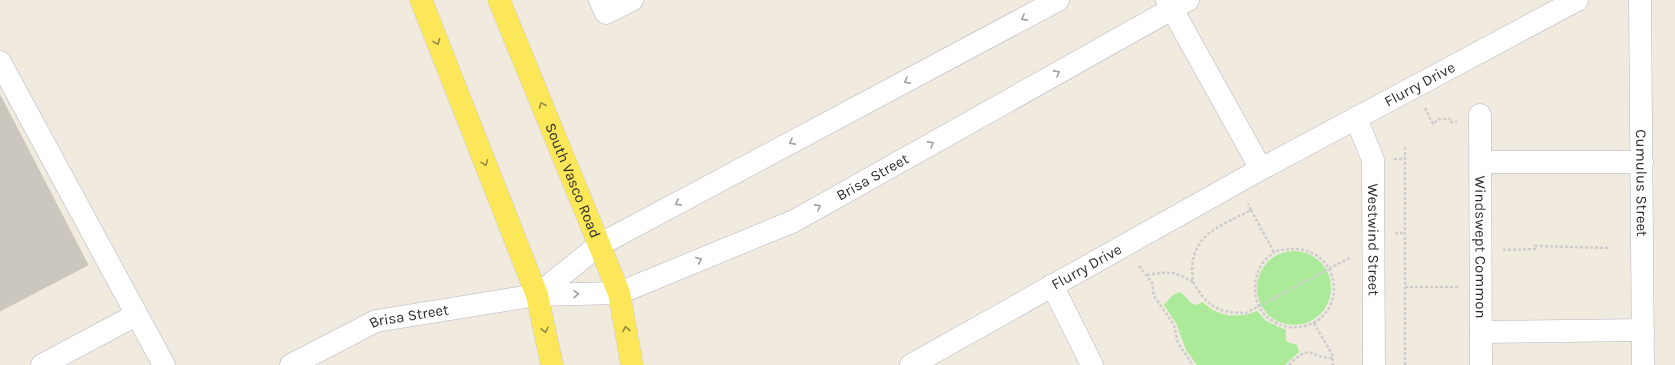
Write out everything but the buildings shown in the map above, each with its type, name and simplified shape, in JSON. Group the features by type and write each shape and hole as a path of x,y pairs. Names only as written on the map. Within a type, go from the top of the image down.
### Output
{"main road":[{"path":"421,0 537,295 552,365"},
{"name":"South Vasco Road","path":"499,0 619,293 632,365"}],"street":[{"path":"600,0 606,13 632,0"},
{"name":"Brisa Street","path":"537,295 599,245 1058,0"},
{"name":"Flurry Drive","path":"910,365 1261,169 1578,0"},
{"name":"Cumulus Street","path":"1640,0 1643,365"},
{"name":"Brisa Street","path":"290,365 376,321 537,295 619,293 794,221 1176,3"},
{"path":"1176,3 1261,169"},
{"path":"0,62 164,365"},
{"name":"Westwind Street","path":"1356,118 1373,160 1374,365"},
{"name":"Windswept Common","path":"1480,119 1481,365"},
{"name":"Windswept Common","path":"1480,162 1642,162"},
{"path":"1052,286 1092,365"},
{"path":"42,365 136,315"},
{"name":"Windswept Common","path":"1480,332 1643,330"}],"path":[{"path":"1424,108 1433,124 1439,118 1450,118 1450,122 1480,119"},
{"path":"1405,146 1405,365"},
{"path":"1392,158 1405,158"},
{"path":"1248,204 1274,252"},
{"path":"1251,210 1203,237 1194,252 1191,268 1193,282 1203,298 1215,308 1228,313 1246,313 1260,307 1351,257"},
{"path":"1393,233 1406,233"},
{"path":"1481,250 1535,249 1535,246 1610,248"},
{"path":"1300,248 1315,253 1324,260 1329,268 1334,280 1334,294 1330,306 1323,316 1314,323 1299,328 1283,327 1269,318 1260,307 1255,295 1256,278 1262,263 1274,252 1300,248"},
{"path":"1139,266 1152,283 1154,296 1174,325 1178,343 1193,365"},
{"path":"1147,275 1169,272 1179,274 1193,282"},
{"path":"1405,287 1481,287"},
{"path":"1314,323 1332,354 1333,365"},
{"path":"1399,346 1405,346"},
{"path":"1289,365 1299,355 1312,352 1325,358 1332,358"}],"green space":[{"path":"1294,251 1315,257 1325,267 1331,288 1325,309 1315,319 1294,325 1273,319 1263,309 1257,288 1263,267 1273,257"},
{"path":"1179,292 1195,305 1203,302 1221,314 1235,316 1250,314 1257,311 1266,321 1286,330 1287,342 1297,345 1299,352 1285,365 1197,365 1186,350 1176,323 1164,305 1172,296"}]}
